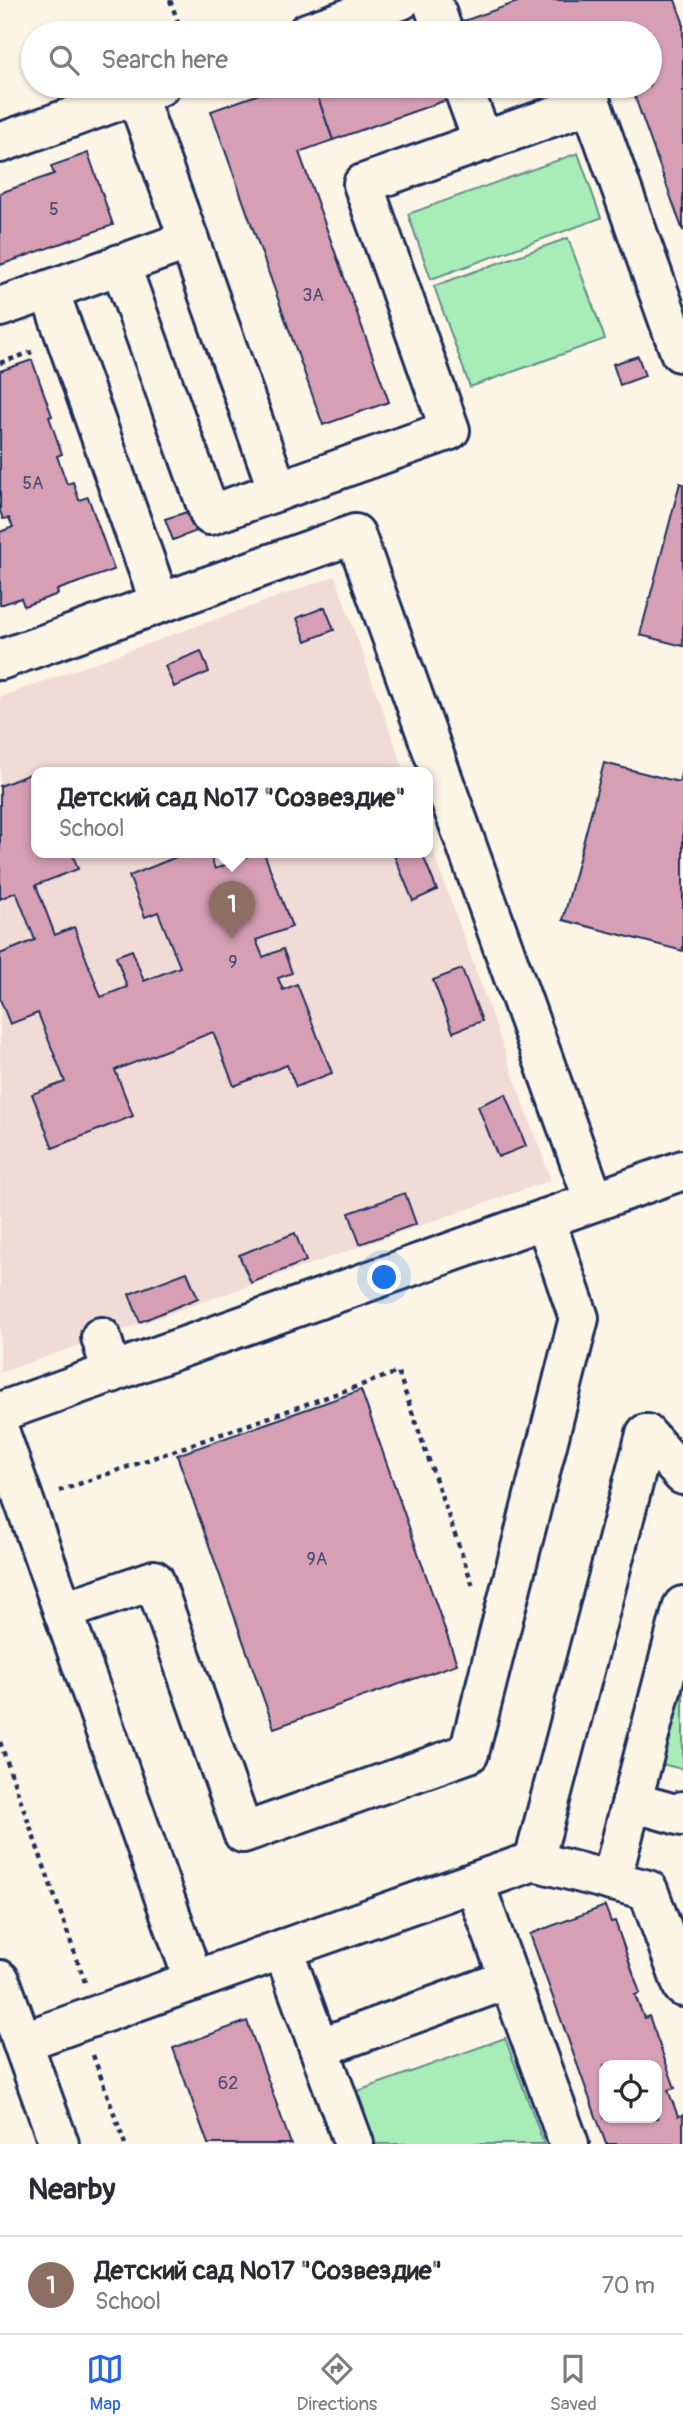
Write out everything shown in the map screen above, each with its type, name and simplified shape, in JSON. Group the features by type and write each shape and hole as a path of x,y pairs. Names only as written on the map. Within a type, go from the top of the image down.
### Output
{"lane":[{"path":"341,21 401,0"},
{"path":"0,143 126,98"},
{"path":"150,98 188,240 278,491"},
{"path":"467,98 483,142"},
{"path":"120,264 210,515 450,430 363,184 591,103 680,352 683,351"},
{"path":"0,307 188,240"},
{"path":"49,290 160,603"},
{"path":"0,660 355,534 594,1201"},
{"path":"0,1412 107,1355 545,1219 683,1170"},
{"path":"63,1611 154,1580 243,1833 469,1753 579,1318 545,1219"},
{"path":"0,1433 194,1981"},
{"path":"534,1861 646,1434 683,1475"},
{"path":"611,1881 683,1606"},
{"path":"632,1802 682,1816 683,1811"},
{"path":"22,2042 534,1861 648,1890 672,1928 683,1986"},
{"path":"474,1882 569,2144"},
{"path":"283,1949 354,2144"},
{"path":"319,2048 509,1979"},
{"path":"1,1984 59,2144"}],"path":[{"path":"170,0 177,21"},
{"path":"25,1503 397,1372 477,1596"},
{"path":"0,1742 89,2019 125,2144"}],"shaded area":[{"path":"335,576 403,767 31,767 31,858 433,858 433,851 551,1180 0,1373 0,697"}],"green space":[{"path":"578,153 601,218 431,279 408,214"},
{"path":"568,238 605,339 470,387 434,286"},
{"path":"683,1686 683,1767 681,1769 662,1764"},
{"path":"505,2038 544,2144 373,2144 355,2092"}],"building":[{"path":"523,0 675,0 683,22 683,231 635,98 662,98 662,21 464,21"},
{"path":"248,98 318,98 333,140 299,152 389,402 323,425 211,111"},
{"path":"318,98 452,98 333,140"},
{"path":"88,153 113,225 0,265 0,193 54,174 51,166"},
{"path":"638,356 645,376 620,385 613,364"},
{"path":"32,360 52,416 49,417 62,454 57,456 67,484 73,482 79,500 88,497 114,570 57,590 58,594 24,606 21,598 0,605 0,532 13,527 9,518 3,519 0,511 0,371"},
{"path":"680,483 683,484 683,646 640,635"},
{"path":"190,511 197,531 173,540 165,519"},
{"path":"325,607 334,630 306,641 297,618"},
{"path":"201,651 209,672 174,687 165,666"},
{"path":"604,763 679,782 683,766 683,951 563,920"},
{"path":"31,774 31,858 74,858 78,869 36,885 55,935 74,927 101,997 127,987 116,956 132,950 144,981 180,967 158,912 145,917 129,876 174,858 211,858 215,869 243,858 266,858 292,927 256,940 263,957 283,949 292,973 278,978 283,990 297,984 332,1073 296,1087 287,1065 234,1086 213,1032 115,1070 133,1116 53,1148 32,1094 65,1082 38,1013 10,1024 0,999 0,954 35,940 16,892 0,899 0,786"},
{"path":"395,858 424,858 437,890 413,901"},
{"path":"462,969 482,1021 453,1032 433,980"},
{"path":"506,1094 526,1146 498,1157 478,1106"},
{"path":"405,1193 416,1224 360,1244 349,1213"},
{"path":"295,1233 306,1261 251,1283 239,1255"},
{"path":"187,1272 198,1298 140,1322 129,1294"},
{"path":"361,1390 457,1664 274,1728 177,1455"},
{"path":"605,1906 611,1922 615,1921 640,1993 635,1995 644,2018 649,2016 675,2088 668,2090 678,2116 683,2115 683,2144 606,2144 530,1934"},
{"path":"247,2021 291,2144 208,2144 173,2048"}],"place":[{"name":"Детский сад №17 \"Созвездие\"","path":"232,939"}]}
